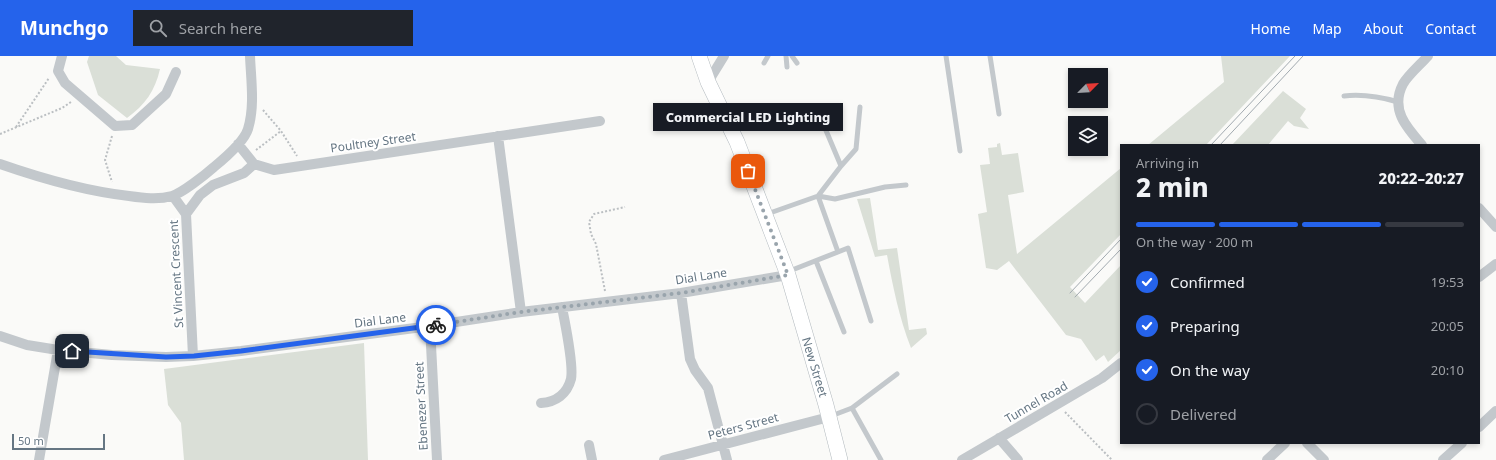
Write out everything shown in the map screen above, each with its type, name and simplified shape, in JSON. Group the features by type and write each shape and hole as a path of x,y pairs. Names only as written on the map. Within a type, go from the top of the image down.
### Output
{"street":[{"path":"0,164 48,180 116,194 149,198 173,196 198,180 224,159 238,144 247,130 251,116 252,96 250,56"},
{"name":"New Street","path":"699,56 708,82 737,142 787,274 829,417 840,460"},
{"path":"708,82 724,56"},
{"path":"1421,144 1411,133 1400,116 1398,102 1403,84 1428,56"},
{"path":"62,58 58,70 65,83 115,126 132,126 166,94 176,72"},
{"name":"Poultney Street","path":"251,160 274,170 600,121"},
{"path":"498,136 521,312"},
{"path":"186,214 200,195 212,185 244,173 251,160 238,144"},
{"name":"St Vincent Crescent","path":"173,196 186,214 194,356"},
{"path":"1480,209 1496,227"},
{"path":"1480,277 1496,264"},
{"name":"Dial Lane","path":"0,336 27,345 58,350 158,357 194,356 430,326 521,312 681,293 787,274"},
{"path":"681,293 690,359 695,370 708,388 727,460"},
{"path":"542,403 552,402 558,399 565,391 571,380 571,368 562,307"},
{"name":"Ebenezer Street","path":"430,326 437,460"},
{"path":"39,460 58,350"},
{"name":"Tunnel Road","path":"962,460 1102,378 1120,364"},
{"path":"1480,426 1496,412"},
{"name":"Peters Street","path":"664,460 829,417"},
{"path":"999,438 1018,460"},
{"path":"1266,460 1284,444"},
{"path":"1308,444 1324,460"},
{"path":"589,445 592,460"},
{"path":"1443,460 1456,445"}],"lane":[{"path":"764,63 768,56"},
{"path":"780,56 787,56 787,67"},
{"path":"792,56 797,63"},
{"path":"946,56 960,151"},
{"path":"990,56 999,114"},
{"path":"1344,96 1364,96 1398,102"},
{"path":"818,196 856,149 860,107"},
{"path":"822,121 841,166"},
{"path":"765,215 818,196 835,199 885,187 906,185"},
{"path":"818,196 838,252"},
{"path":"787,274 848,248 871,321"},
{"path":"816,261 844,332"},
{"path":"829,417 852,408 897,374"},
{"path":"852,408 881,460"}],"path":[{"path":"16,128 62,58"},
{"path":"0,134 62,108 80,96"},
{"path":"252,96 281,131 304,165"},
{"path":"115,126 105,160 116,194"},
{"path":"251,160 281,131"},
{"path":"606,302 596,244 591,234 589,222 594,214 625,208"},
{"path":"1057,404 1112,460"}],"shaded area":[{"path":"89,56 116,56 126,65 160,69 152,91 144,103 127,118 98,95 87,62"},
{"path":"1221,56 1290,56 1207,144 1149,144 1224,82"},
{"path":"1283,91 1306,109 1300,118 1309,129 1294,126 1288,121 1269,144 1233,144"},
{"path":"1000,143 1002,155 1018,153 1024,192 1008,195 1017,254 1120,169 1120,235 1070,287 1085,303 1120,266 1120,351 1108,362 1104,355 1096,361 1081,339 1066,335 1009,261 997,270 986,268 978,214 987,212 980,165 990,164 988,148 997,147 997,144"},
{"path":"870,198 878,250 897,248 909,330 926,328 927,334 911,348 894,290 887,255 875,257 857,199"},
{"path":"364,343 368,460 184,460 181,423 168,405 164,369"}],"tram line":[{"path":"1212,144 1295,56"},
{"path":"1221,144 1303,56"},
{"path":"1070,293 1120,240"},
{"path":"1075,297 1120,250"}],"way so far":[{"path":"436,325 521,312 681,293 788,275 748,171"}],"place":[{"name":"Commercial LED Lighting","path":"748,171"}],"route":[{"path":"72,351 112,355 166,357 194,356 436,325"}]}
